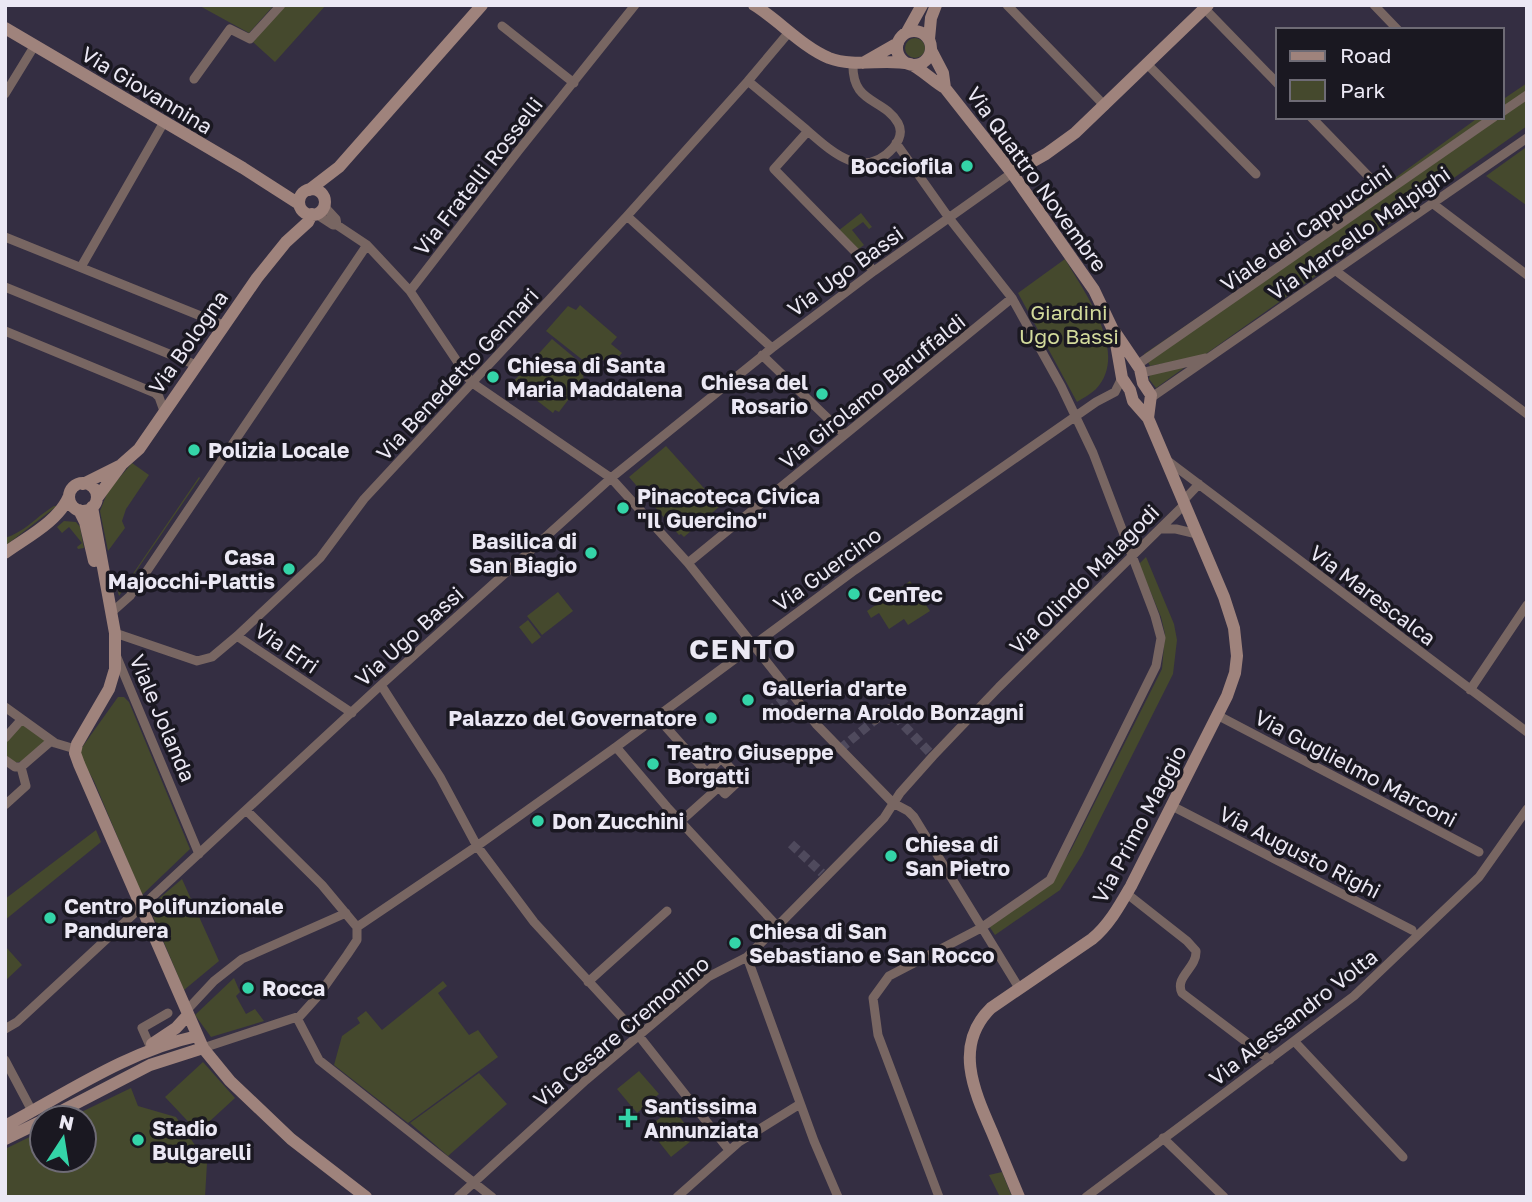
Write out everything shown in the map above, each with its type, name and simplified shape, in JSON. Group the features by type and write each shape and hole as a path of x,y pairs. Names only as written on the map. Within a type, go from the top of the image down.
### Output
{"main road":[{"path":"311,203 339,167 482,5"},
{"path":"754,5 826,56 858,63 912,64 926,60 930,45 931,18 936,5"},
{"path":"858,63 898,43 922,5"},
{"path":"1012,173 1066,141 1148,65 1205,6"},
{"name":"Via Giovannina","path":"5,28 270,185 311,203"},
{"path":"907,32 922,32 930,45"},
{"name":"Via Quattro Novembre","path":"898,43 900,56 933,82 946,88"},
{"name":"Via Quattro Novembre","path":"930,45 943,73 946,88 1012,173 1094,290 1114,332 1122,374 1130,390 1144,402"},
{"name":"Via Bologna","path":"52,519 86,506 122,464 139,449 223,325 286,242 308,222 311,203"},
{"name":"Via Quattro Novembre","path":"1114,332 1139,369 1144,402"},
{"path":"1122,374 1127,365 1139,369"},
{"name":"Via Primo Maggio","path":"1019,1197 978,1101 968,1062 971,1041 980,1020 991,1008 1099,933 1126,894 1217,715 1235,673 1236,638 1228,608 1148,418 1144,402"},
{"name":"Via Bologna","path":"5,553 52,519 65,505 74,487 122,464"},
{"path":"82,484 93,488 86,506 88,532 115,653"},
{"path":"69,496 71,504 86,506"},
{"path":"86,506 112,612 116,633 115,653"},
{"name":"Viale Jolanda","path":"75,749 112,683 115,653"},
{"path":"75,749 140,907 200,1042 230,1081 291,1139 364,1196"},
{"path":"127,1061 176,1028 187,1014"},
{"path":"46,1104 160,1046 200,1042"},
{"path":"75,1104 200,1042"},
{"path":"5,1125 28,1114"},
{"path":"5,1139 28,1128"}],"street":[{"path":"194,79 230,29 250,39 281,5"},
{"name":"Via Fratelli Rosselli","path":"410,291 635,5"},
{"path":"1007,5 1105,106"},
{"path":"1374,5 1396,28"},
{"path":"1205,6 1276,82"},
{"path":"502,26 574,83"},
{"name":"Via Benedetto Gennari","path":"116,633 198,662 212,657 237,636 320,558 364,499 627,216 748,82 790,31"},
{"path":"5,94 35,45"},
{"path":"748,82 835,154 854,162 864,162 879,159 896,143 900,135 897,122 857,87 853,77 858,63"},
{"path":"1148,65 1256,174"},
{"path":"1504,111 1527,95"},
{"path":"1313,119 1375,183"},
{"name":"Viale dei Cappuccini","path":"1139,369 1491,119"},
{"path":"81,267 164,122"},
{"path":"808,131 774,169 874,271"},
{"name":"Via Marcello Malpighi","path":"1144,402 1527,138"},
{"path":"896,143 949,218 1012,298 1077,417 1155,616 1161,638 1156,666 1050,880 981,928 888,976 873,998 878,1035 939,1197"},
{"name":"Via Ugo Bassi","path":"5,1029 17,1022 83,963 381,685 611,478 762,355 1012,173"},
{"path":"311,203 333,225 367,245 410,291 471,382 611,478 688,564 753,644 789,694 893,803 914,817 1019,988"},
{"path":"1432,203 1527,275"},
{"path":"627,216 772,348"},
{"path":"5,237 223,325"},
{"path":"112,612 130,596 367,245"},
{"path":"1336,271 1527,414"},
{"path":"5,287 196,365"},
{"name":"Via Girolamo Baruffaldi","path":"688,564 1012,298"},
{"path":"5,331 157,394 164,411"},
{"path":"762,355 844,434"},
{"name":"Via Marcello Malpighi","path":"1139,369 1211,357"},
{"path":"1122,374 1115,392 1144,402"},
{"name":"Via Guercino","path":"357,927 616,747 873,557 1106,395 1115,392"},
{"name":"Via Marescalca","path":"1167,460 1527,732"},
{"path":"1184,502 1199,484"},
{"name":"Via Olindo Malagodi","path":"893,803 933,756 999,687 1160,529 1184,502"},
{"path":"1160,529 1176,529 1197,534"},
{"path":"1470,690 1525,611"},
{"name":"Via Erri","path":"237,636 352,713"},
{"name":"Viale Jolanda","path":"115,653 199,854"},
{"path":"381,685 440,777 477,846 534,922 639,1036 729,1150"},
{"path":"5,707 51,741 75,749"},
{"path":"875,720 889,709 895,716"},
{"name":"Via Guglielmo Marconi","path":"1217,715 1479,852"},
{"path":"657,717 724,794 741,779 721,758 707,773"},
{"path":"5,738 22,719"},
{"path":"6,763 21,767 51,741"},
{"path":"616,747 777,926"},
{"path":"5,805 26,786 21,767"},
{"path":"681,821 719,787"},
{"name":"Via Cesare Cremonino","path":"458,1197 715,972 747,957 884,818 893,803"},
{"name":"Via Augusto Righi","path":"1172,806 1412,930"},
{"name":"Via Alessandro Volta","path":"1086,1197 1354,996 1469,887 1527,809"},
{"path":"200,1042 297,1018 318,996 357,940 357,927 346,913 322,885 247,811"},
{"path":"1126,894 1196,951 1195,961 1180,982 1182,993 1270,1060"},
{"path":"588,982 667,911"},
{"path":"187,1014 214,981 242,959 346,913"},
{"path":"747,957 819,1155 838,1197"},
{"path":"150,1046 142,1028 168,1013"},
{"path":"297,1018 319,1060 492,1197"},
{"path":"1295,1042 1403,1157"},
{"path":"5,1060 29,1104"},
{"path":"677,1197 729,1150 800,1104"},
{"path":"474,1183 544,1126"},
{"path":"1163,1139 1224,1197"}],"green space":[{"path":"198,5 274,5 249,33"},
{"path":"285,5 326,5 275,62 253,42"},
{"path":"915,38 922,41 925,48 922,55 915,58 908,55 905,48 908,41"},
{"path":"1527,83 1527,126 1203,356 1150,366 1144,354 1281,261 1476,119 1504,119 1504,99"},
{"path":"1527,149 1526,205 1486,176"},
{"path":"861,213 872,227 869,229 863,222 852,230 864,245 856,251 838,231"},
{"name":"Giardini Ugo Bassi","path":"1065,259 1100,323 1108,358 1105,374 1096,389 1077,402 1018,293"},
{"path":"580,305 617,337 611,344 622,353 611,366 600,358 594,366 589,365 546,331 568,306 576,310"},
{"path":"552,339 588,369 584,379 559,412 555,410 553,413 513,382"},
{"path":"1188,365 1156,388 1149,379 1150,374"},
{"path":"666,446 720,506 684,537 679,535 629,477"},
{"path":"132,463 149,475 126,509 122,521 125,528 108,551 100,511 108,491"},
{"path":"199,477 119,596 115,580 124,577 128,581"},
{"path":"57,506 5,546 5,538 19,532"},
{"path":"64,521 76,522 80,527 84,548 78,549 82,543 69,527 62,533 57,527"},
{"path":"1146,557 1174,624 1177,640 1173,674 1082,855 1060,890 995,935 989,926 1050,883 1071,850 1162,669 1165,634 1161,617 1139,564"},
{"path":"910,581 930,611 908,625 904,619 889,629 879,613 871,618 867,611"},
{"path":"558,592 573,611 542,635 527,616"},
{"path":"528,620 541,637 532,644 519,627"},
{"path":"118,697 124,697 129,702 190,849 142,895 94,781 78,753"},
{"path":"22,723 47,741 28,758 15,763 10,761 6,754 5,742"},
{"path":"96,830 101,842 5,920 5,899"},
{"path":"182,879 219,961 184,990 149,907"},
{"path":"5,946 22,965 5,981"},
{"path":"234,978 240,992 236,996 246,1014 255,1009 264,1021 211,1037 195,1015"},
{"path":"443,981 447,986 438,993 469,1035 478,1030 498,1057 408,1123 334,1065 342,1036 360,1023 357,1018 366,1011 382,1030"},
{"path":"203,1062 235,1098 198,1132 165,1097"},
{"path":"639,1071 659,1094 637,1113 617,1089"},
{"path":"479,1073 507,1104 448,1156 410,1123"},
{"name":"Stadio Bulgarelli","path":"131,1088 138,1106 176,1117 207,1163 205,1197 5,1197 5,1149 28,1138 28,1174 98,1174 98,1104"},
{"path":"672,1108 696,1137 671,1157 648,1128"},
{"path":"1002,1172 1012,1197 1000,1197 989,1175"}],"tunnel":[{"path":"768,712 788,696"},
{"path":"895,716 933,756"},
{"path":"840,749 875,720"},
{"path":"791,844 822,873"}],"place":[{"name":"Bocciofila","path":"967,166"},
{"name":"Chiesa di Santa Maria Maddalena","path":"493,377"},
{"name":"Chiesa del Rosario","path":"822,394"},
{"name":"Polizia Locale","path":"194,450"},
{"name":"Pinacoteca Civica \"Il Guercino\"","path":"623,508"},
{"name":"Basilica di San Biagio","path":"591,553"},
{"name":"Casa Majocchi-Plattis","path":"289,569"},
{"name":"CenTec","path":"854,594"},
{"name":"Galleria d'arte moderna Aroldo Bonzagni","path":"748,700"},
{"name":"Palazzo del Governatore","path":"711,718"},
{"name":"Teatro Giuseppe Borgatti","path":"653,764"},
{"name":"Don Zucchini","path":"538,821"},
{"name":"Chiesa di San Pietro","path":"891,856"},
{"name":"Centro Polifunzionale Pandurera","path":"50,918"},
{"name":"Chiesa di San Sebastiano e San Rocco","path":"735,943"},
{"name":"Rocca","path":"248,988"},
{"name":"Santissima Annunziata","path":"628,1118"},
{"name":"Stadio Bulgarelli","path":"138,1140"}],"district":[{"name":"CENTO","path":"743,648"}]}
